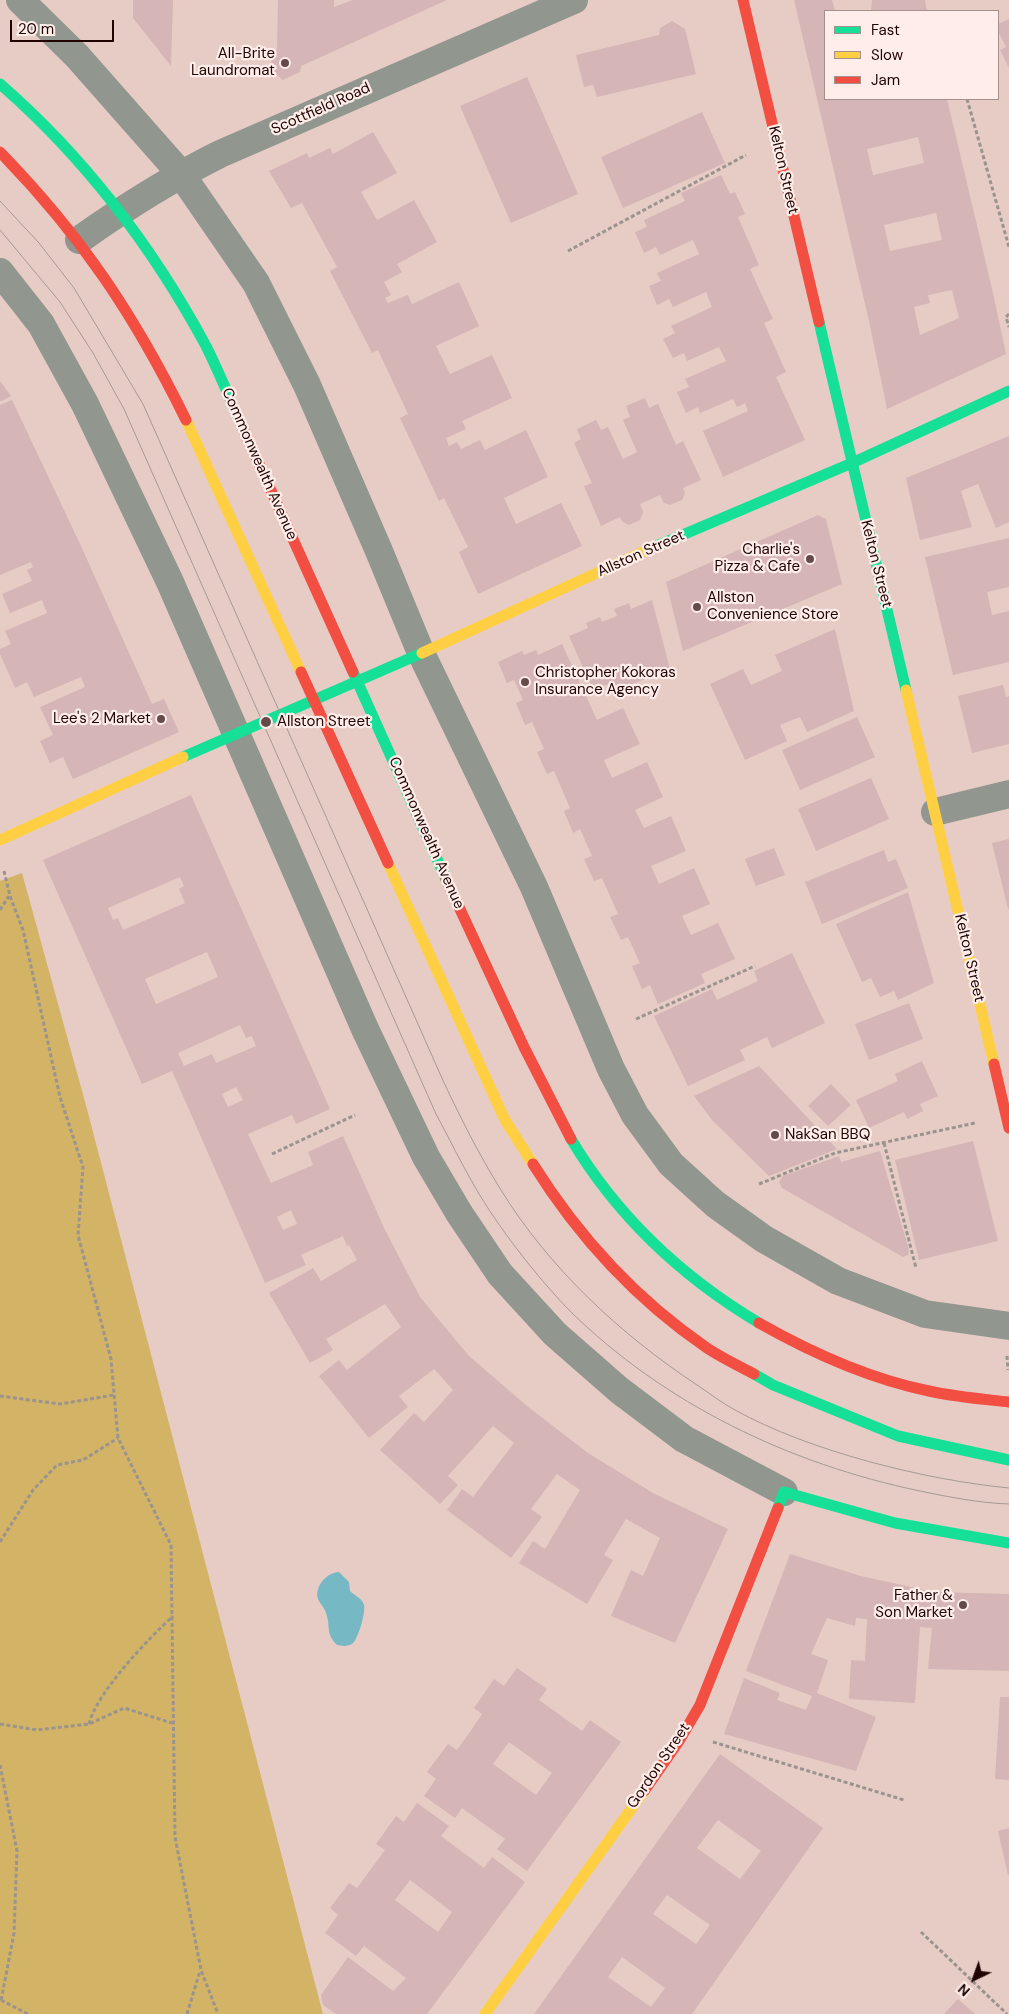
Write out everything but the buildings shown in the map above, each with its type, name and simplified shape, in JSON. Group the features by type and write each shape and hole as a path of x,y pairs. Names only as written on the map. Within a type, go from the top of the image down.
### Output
{"main road":[{"name":"Kelton Street","path":"743,0 1009,1128"},
{"name":"Commonwealth Avenue","path":"0,84 68,150 118,212 170,285 206,347 547,1097 596,1179 641,1232 688,1274 732,1306 801,1346 849,1368 920,1390 1009,1402"},
{"path":"0,152 79,240 130,314 169,386 505,1120 557,1203 609,1265 655,1308 708,1349 773,1385 898,1436 1009,1460"},
{"name":"Allston Street","path":"0,840 50,820 236,733 358,682 650,549 852,463 1009,391"},
{"path":"784,1492 883,1521 962,1538 1009,1543"},
{"name":"Gordon Street","path":"485,2014 679,1741 696,1712 784,1492"}],"street":[{"path":"20,0 78,56 181,174 256,283 299,368 379,551 421,653 534,887 611,1069 635,1115 671,1164 715,1204 764,1239 838,1281 926,1314 1008,1336"},
{"name":"Scottfield Road","path":"79,240 118,212 181,174 252,139 574,0"},
{"path":"0,272 40,324 85,404 170,582 365,1029 426,1157 459,1213 500,1274 555,1334 626,1395 684,1439 784,1492"},
{"path":"935,812 1009,794"}],"path":[{"path":"967,100 1009,247"},
{"path":"568,251 746,155"},
{"path":"1009,314 1006,316 1009,327"},
{"path":"4,870 10,896 23,930 60,1097 83,1167 78,1235 111,1360 118,1438 171,1545 175,1837 200,1970 218,2014"},
{"path":"0,910 10,896"},
{"path":"636,1019 755,966"},
{"path":"272,1154 356,1115"},
{"path":"759,1184 835,1153 975,1123"},
{"path":"884,1143 916,1268"},
{"path":"1008,1336 1008,1376"},
{"path":"0,1396 60,1404 114,1395"},
{"path":"0,1542 33,1490 57,1465 83,1460 118,1438"},
{"path":"89,1724 92,1711 144,1644 173,1615"},
{"path":"0,1724 37,1730 89,1724 124,1708 172,1723"},
{"path":"713,1742 904,1800"},
{"path":"0,1766 17,1852 14,1933 1,2000 28,2014"},
{"path":"920,1932 1007,2014"},
{"path":"187,2014 200,1970"}],"shaded area":[{"path":"22,873 87,1109 323,2014 0,2014 0,881"}],"water":[{"path":"339,1572 349,1582 350,1591 364,1605 361,1625 355,1641 345,1646 337,1645 333,1641 325,1611 317,1594 322,1581 326,1577"}],"tram line":[{"path":"0,201 39,243 74,288 143,404 448,1091 469,1134 501,1190 541,1246 588,1298 641,1344 668,1365 735,1410 765,1425 832,1451 905,1471 1009,1488"},
{"path":"0,230 60,302 93,353 124,409 436,1114 484,1202 506,1235 531,1267 569,1310 606,1344 646,1374 731,1426 777,1447 824,1465 871,1479 953,1497 1009,1504"}],"traffic: fast":[{"path":"0,84 60,142 88,173 140,239 206,346 245,433"},
{"path":"819,322 906,690"},
{"path":"647,550 852,463 1009,391"},
{"path":"183,757 422,653"},
{"path":"353,672 446,879"},
{"path":"571,1139 609,1194 653,1243 704,1286 759,1323"},
{"path":"754,1374 773,1385 898,1436 1009,1460"},
{"path":"778,1508 784,1492 895,1523 1009,1543"}],"traffic: slow":[{"path":"186,420 301,672"},
{"path":"422,653 647,550"},
{"path":"906,690 994,1064"},
{"path":"0,840 183,757"},
{"path":"388,863 505,1120 533,1164"},
{"path":"485,2014 644,1791"}],"traffic: jam":[{"path":"743,0 819,322"},
{"path":"0,152 56,214 104,278 147,346 186,420"},
{"path":"245,433 353,672"},
{"path":"301,672 388,863"},
{"path":"446,879 524,1047 571,1139"},
{"path":"994,1064 1009,1128"},
{"path":"533,1164 589,1241 633,1288 681,1329 707,1348 754,1374"},
{"path":"759,1323 821,1355 885,1380 939,1393 1009,1402"},
{"path":"644,1791 679,1741 700,1705 778,1508"}],"place":[{"name":"All-Brite Laundromat","path":"285,63"},
{"name":"Charlie's Pizza & Cafe","path":"810,559"},
{"name":"Allston Convenience Store","path":"697,607"},
{"name":"Christopher Kokoras Insurance Agency","path":"525,682"},
{"name":"Lee's 2 Market","path":"161,719"},
{"name":"Allston Street","path":"266,722"},
{"name":"NakSan BBQ","path":"775,1135"},
{"name":"Father & Son Market","path":"963,1605"}]}
